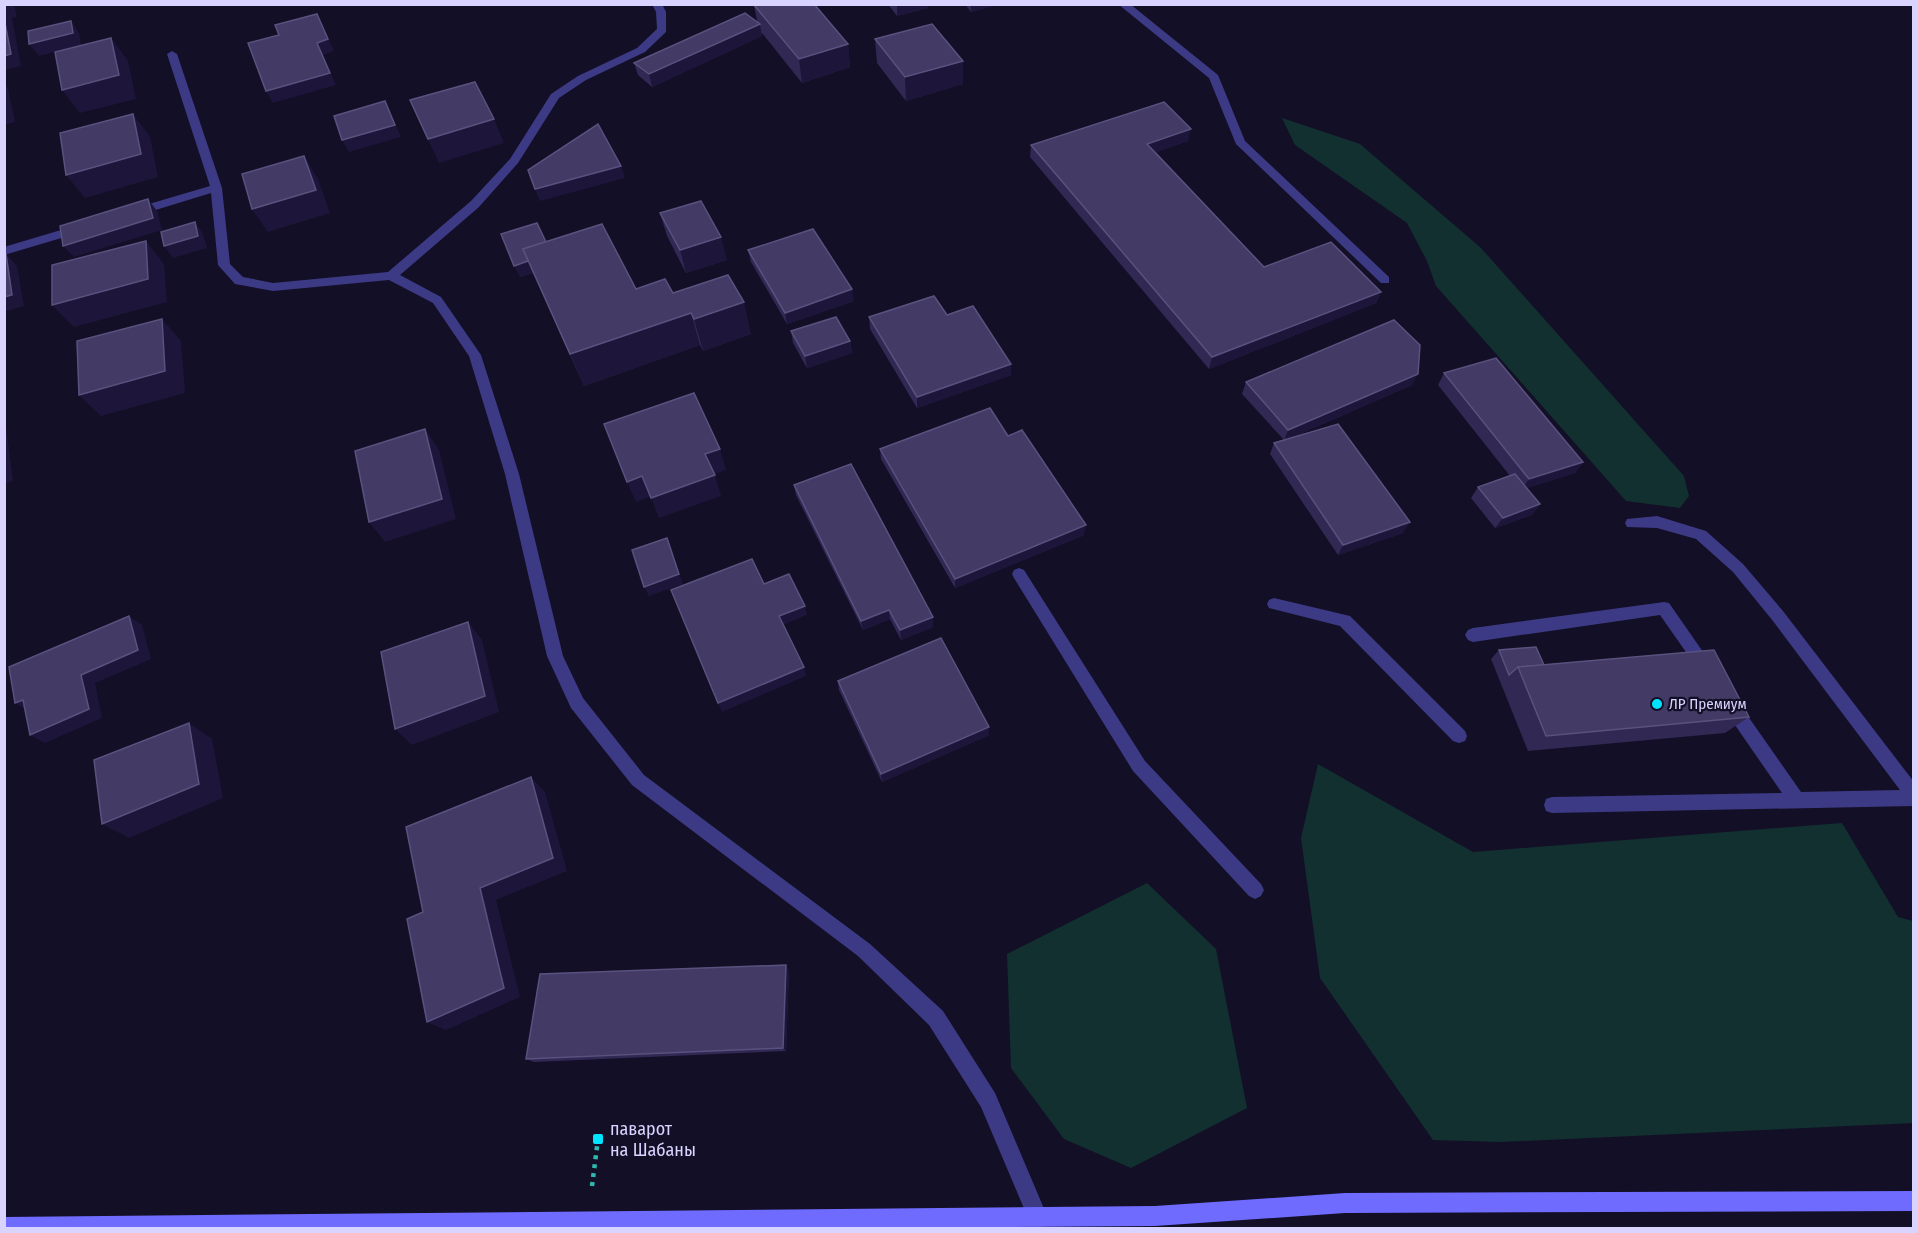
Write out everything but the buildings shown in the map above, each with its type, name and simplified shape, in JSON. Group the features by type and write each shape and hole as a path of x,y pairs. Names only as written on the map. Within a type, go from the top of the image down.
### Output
{"main road":[{"path":"4,1227 1155,1216 1345,1203 1914,1201"}],"lane":[{"path":"391,276 474,204 514,161 555,96 582,78 641,50 662,30 661,12 657,4"},
{"path":"1123,4 1214,77 1240,142 1385,280"},
{"path":"172,54 216,188 224,265 239,281 273,287 391,276 437,300 475,355 512,474 555,656 577,703 638,780 864,950 936,1018 988,1100 1038,1218"},
{"path":"128,214 216,188"},
{"path":"6,251 95,224"},
{"path":"1632,523 1657,522 1701,535 1738,568 1778,616 1914,797"},
{"path":"1018,574 1138,766 1255,890"},
{"path":"1274,604 1345,621 1459,736"},
{"path":"1473,635 1664,608 1711,676"},
{"path":"1724,695 1797,800"},
{"path":"1552,805 1914,797"}],"path":[{"path":"588,1220 598,1139"}],"green space":[{"path":"1282,118 1360,144 1481,248 1684,476 1689,496 1680,508 1626,501 1436,286 1427,261 1407,223 1295,145"},
{"path":"1318,764 1473,852 1842,823 1898,917 1913,921 1913,1123 1501,1142 1433,1140 1320,978 1301,838"},
{"path":"1147,883 1216,949 1247,1108 1131,1168 1064,1139 1011,1068 1007,954"}],"place":[{"name":"ЛР Премиум","path":"1657,704"},
{"name":"паварот на Шабаны","path":"598,1139"}]}
